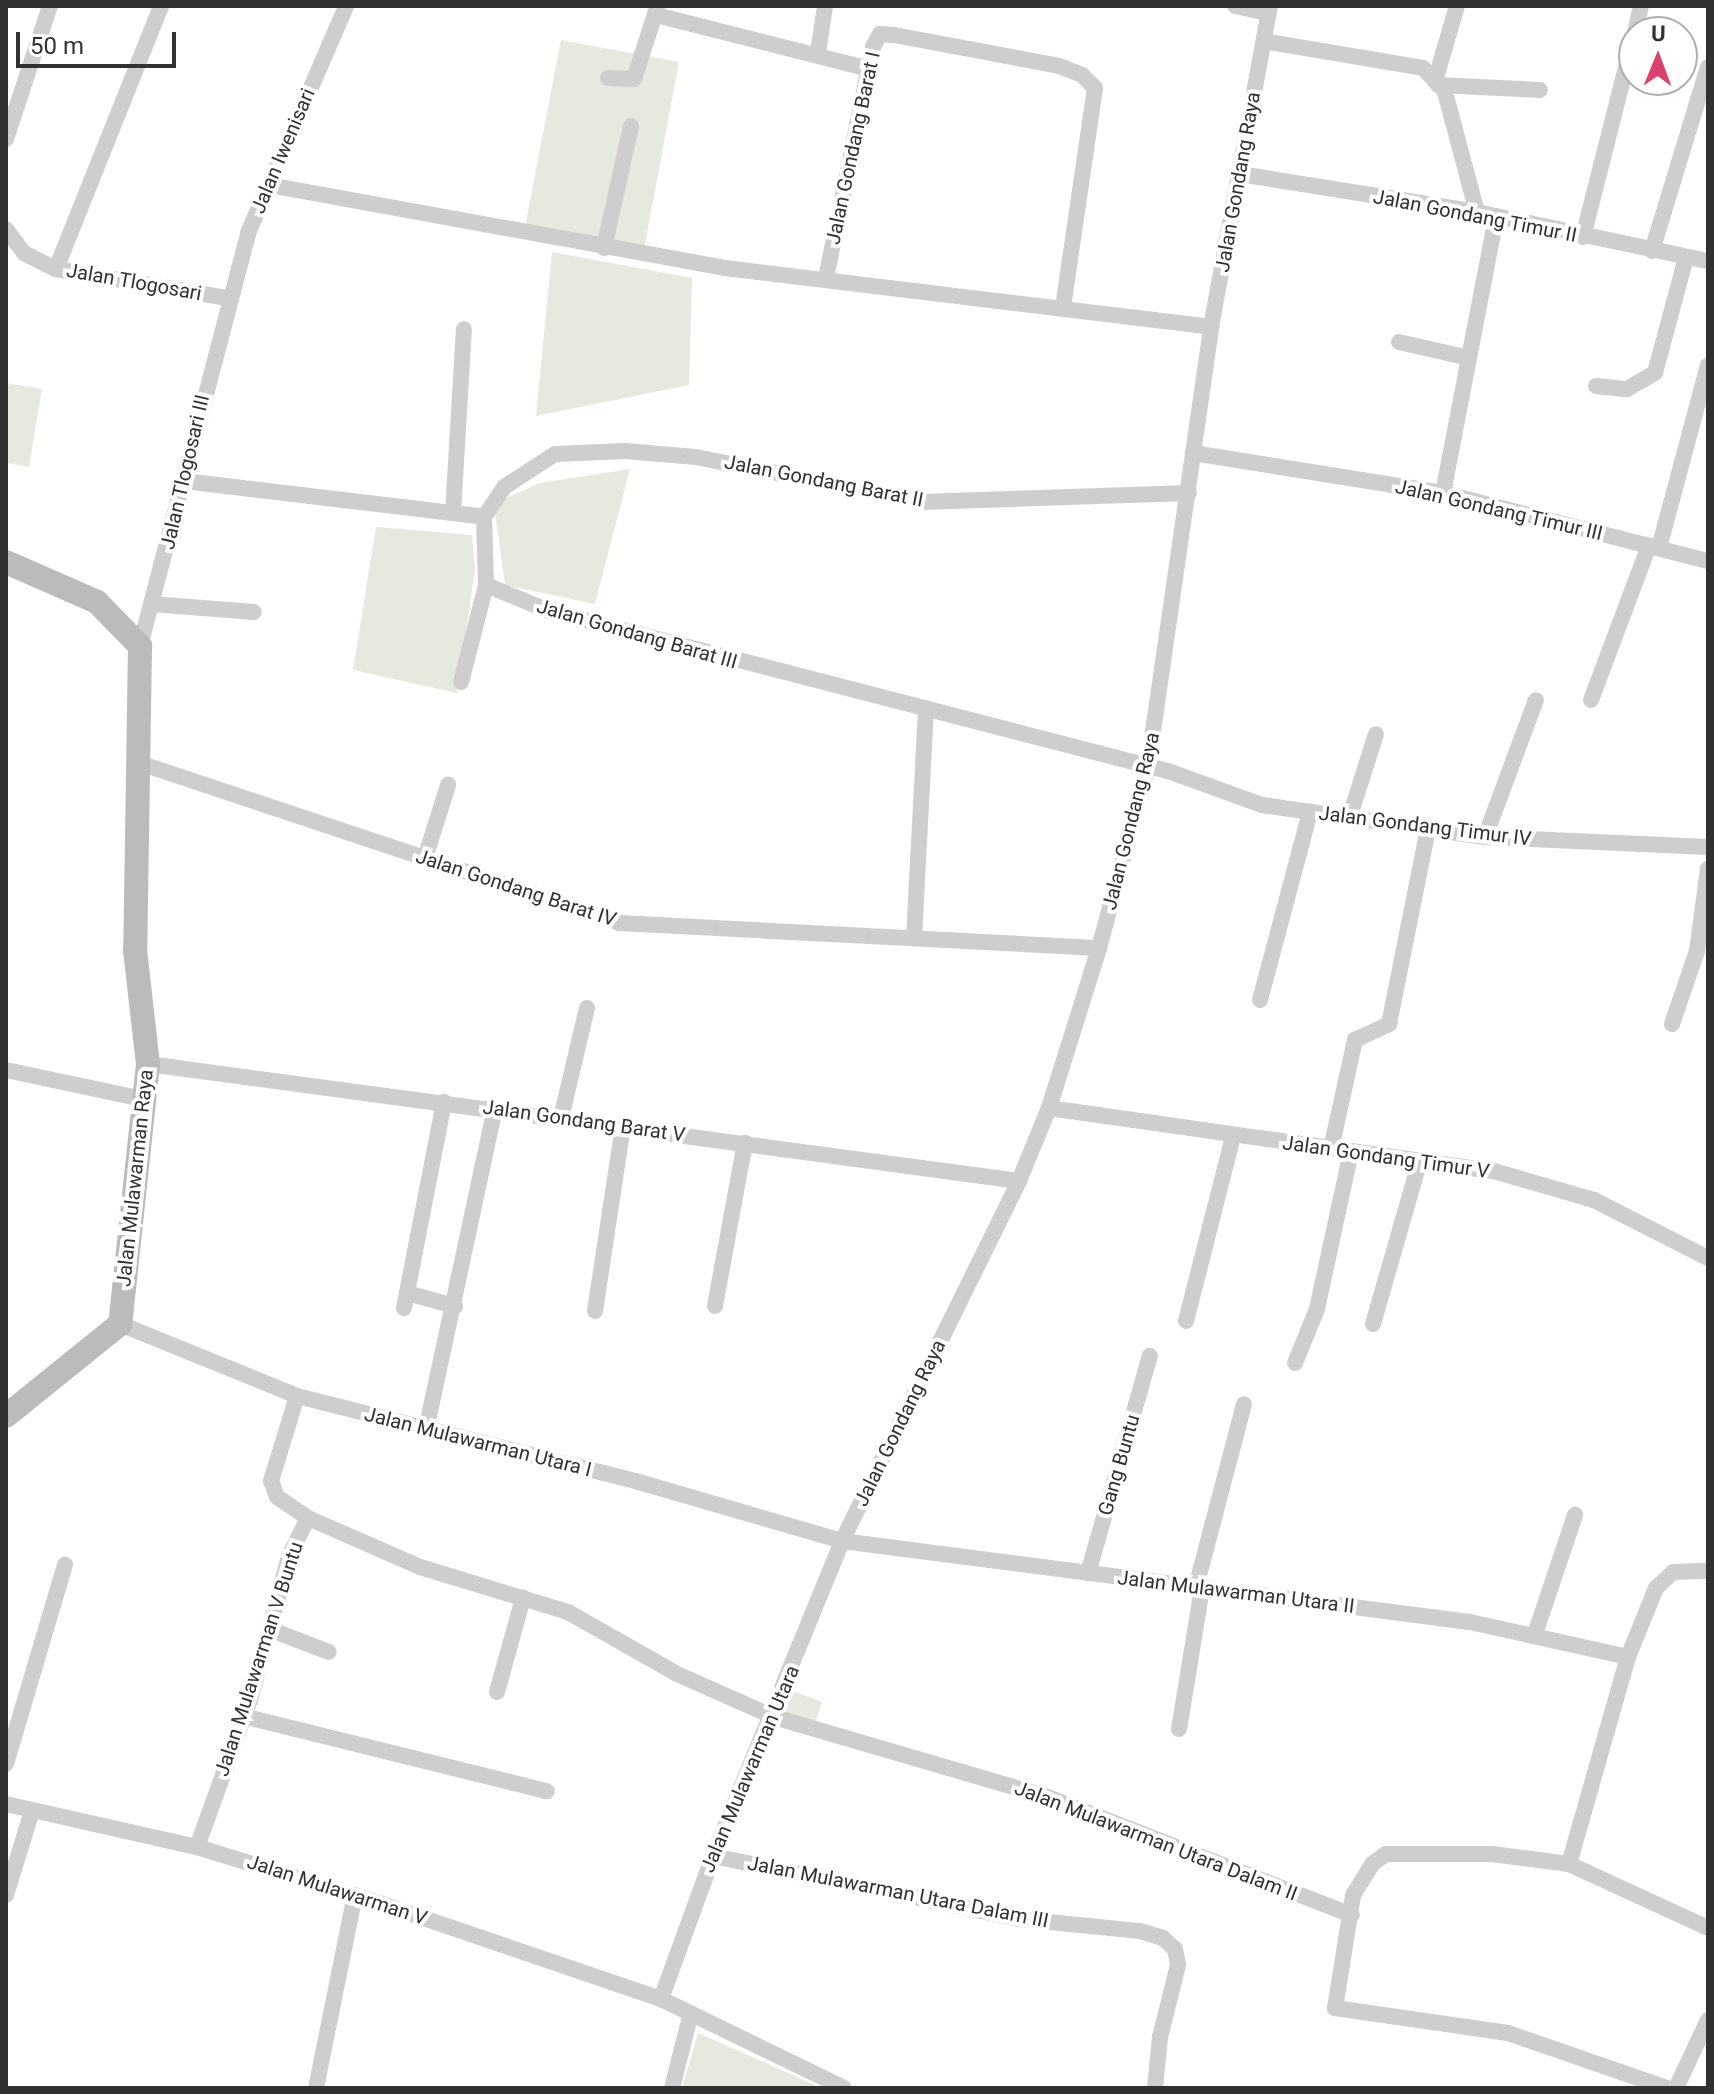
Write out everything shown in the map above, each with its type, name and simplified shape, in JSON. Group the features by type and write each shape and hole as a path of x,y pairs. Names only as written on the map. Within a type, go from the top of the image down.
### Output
{"main road":[{"path":"6,562 97,602 140,646"},
{"name":"Jalan Mulawarman Raya","path":"120,1324 147,1100 148,1064 135,950 140,646"},
{"path":"6,1416 120,1324"}],"street":[{"path":"6,139 50,6"},
{"path":"56,269 161,6"},
{"name":"Jalan Iwenisari","path":"228,298 269,185 346,6"},
{"path":"818,53 825,6"},
{"path":"1235,6 1269,10"},
{"path":"1437,83 1457,6"},
{"name":"Jalan Gondang Raya","path":"842,1541 1019,1181 1049,1108 1099,948 1148,766 1211,327 1269,10"},
{"path":"608,78 634,79 657,11 869,69"},
{"name":"Jalan Gondang Barat I","path":"826,278 876,38 894,35 1059,66 1082,75 1095,88 1063,308"},
{"path":"1264,41 1423,68 1445,92 1477,212"},
{"path":"1652,251 1708,67"},
{"path":"1437,83 1540,90"},
{"path":"1583,237 1618,96"},
{"path":"604,248 631,126"},
{"name":"Jalan Gondang Timur II","path":"1240,174 1477,212 1583,237 1708,261"},
{"path":"269,185 604,248 1211,327"},
{"path":"1443,493 1496,217"},
{"name":"Jalan Tlogosari","path":"6,229 24,253 56,269 228,298"},
{"path":"1596,386 1627,389 1655,373 1686,257"},
{"name":"Jalan Tlogosari III","path":"140,646 228,298"},
{"path":"453,513 464,329"},
{"path":"1399,342 1469,358"},
{"path":"1591,700 1654,547 1708,365"},
{"name":"Jalan Gondang Barat II","path":"484,517 504,487 555,454 625,451 696,457 921,502 1189,493"},
{"name":"Jalan Gondang Timur III","path":"1193,453 1443,493 1708,561"},
{"path":"184,481 484,517 486,585 461,682"},
{"name":"Jalan Gondang Barat III","path":"486,585 549,611 1148,766"},
{"path":"152,604 254,612"},
{"path":"1485,837 1536,700"},
{"path":"914,938 926,708"},
{"path":"1349,819 1376,734"},
{"name":"Jalan Gondang Barat IV","path":"139,763 620,923 1099,948"},
{"name":"Jalan Gondang Timur IV","path":"1148,766 1262,805 1349,819 1485,837 1708,847"},
{"path":"425,858 448,785"},
{"path":"1260,1000 1310,812"},
{"path":"1331,1149 1355,1040 1389,1024 1428,829"},
{"path":"1672,1024 1697,951 1708,869"},
{"path":"561,1118 587,1008"},
{"name":"Jalan Gondang Barat V","path":"148,1064 1019,1181"},
{"path":"6,1070 147,1100"},
{"path":"444,1102 405,1301 455,1306"},
{"name":"Jalan Gondang Timur V","path":"1049,1108 1233,1137 1494,1171 1594,1200 1708,1258"},
{"path":"426,1430 495,1109"},
{"path":"595,1311 623,1126"},
{"path":"1186,1321 1233,1137"},
{"path":"715,1306 745,1143"},
{"path":"1295,1363 1317,1309 1351,1152"},
{"path":"1373,1324 1420,1160"},
{"name":"Jalan Mulawarman Utara I","path":"120,1324 297,1396 639,1482 842,1541"},
{"name":"Gang Buntu","path":"1088,1573 1150,1356"},
{"name":"Jalan Mulawarman Utara Dalam II","path":"297,1396 271,1481 277,1497 308,1518 420,1567 568,1612 677,1674 774,1717 1045,1796 1352,1915"},
{"path":"1179,1729 1199,1587 1244,1404"},
{"path":"1535,1634 1575,1515"},
{"name":"Jalan Mulawarman V Buntu","path":"197,1847 243,1716 289,1556 308,1518"},
{"name":"Jalan Mulawarman Utara II","path":"842,1541 1535,1634 1628,1657"},
{"name":"Jalan Mulawarman Utara","path":"661,1999 713,1856 774,1717 842,1541"},
{"path":"6,1764 65,1565"},
{"path":"1569,1864 1628,1657 1664,1577 1683,1568 1708,1571"},
{"path":"497,1692 523,1598"},
{"path":"269,1629 329,1652"},
{"path":"243,1716 547,1791"},
{"name":"Jalan Mulawarman V","path":"6,1804 197,1847 355,1895 661,1999 844,2088"},
{"path":"6,1895 32,1811"},
{"path":"1667,2088 1508,2033 1335,2008 1359,1882 1386,1854 1492,1854 1569,1864 1708,1928"},
{"name":"Jalan Mulawarman Utara Dalam III","path":"713,1856 1019,1919 1140,1931 1175,1949 1178,1965 1160,2037 1155,2088"},
{"path":"316,2088 355,1895"},
{"path":"672,2088 691,2013"},
{"path":"1676,2088 1708,2020"}],"shaded area":[{"path":"561,40 679,62 644,249 525,227"},
{"path":"552,252 692,278 689,385 536,416"},
{"path":"6,383 42,389 29,467 6,463"},
{"path":"630,469 595,604 505,585 494,504 540,483"},
{"path":"376,527 472,535 475,569 457,693 353,670"},
{"path":"780,1686 822,1702 815,1723 772,1707"},
{"path":"698,2033 822,2088 682,2088"}]}
